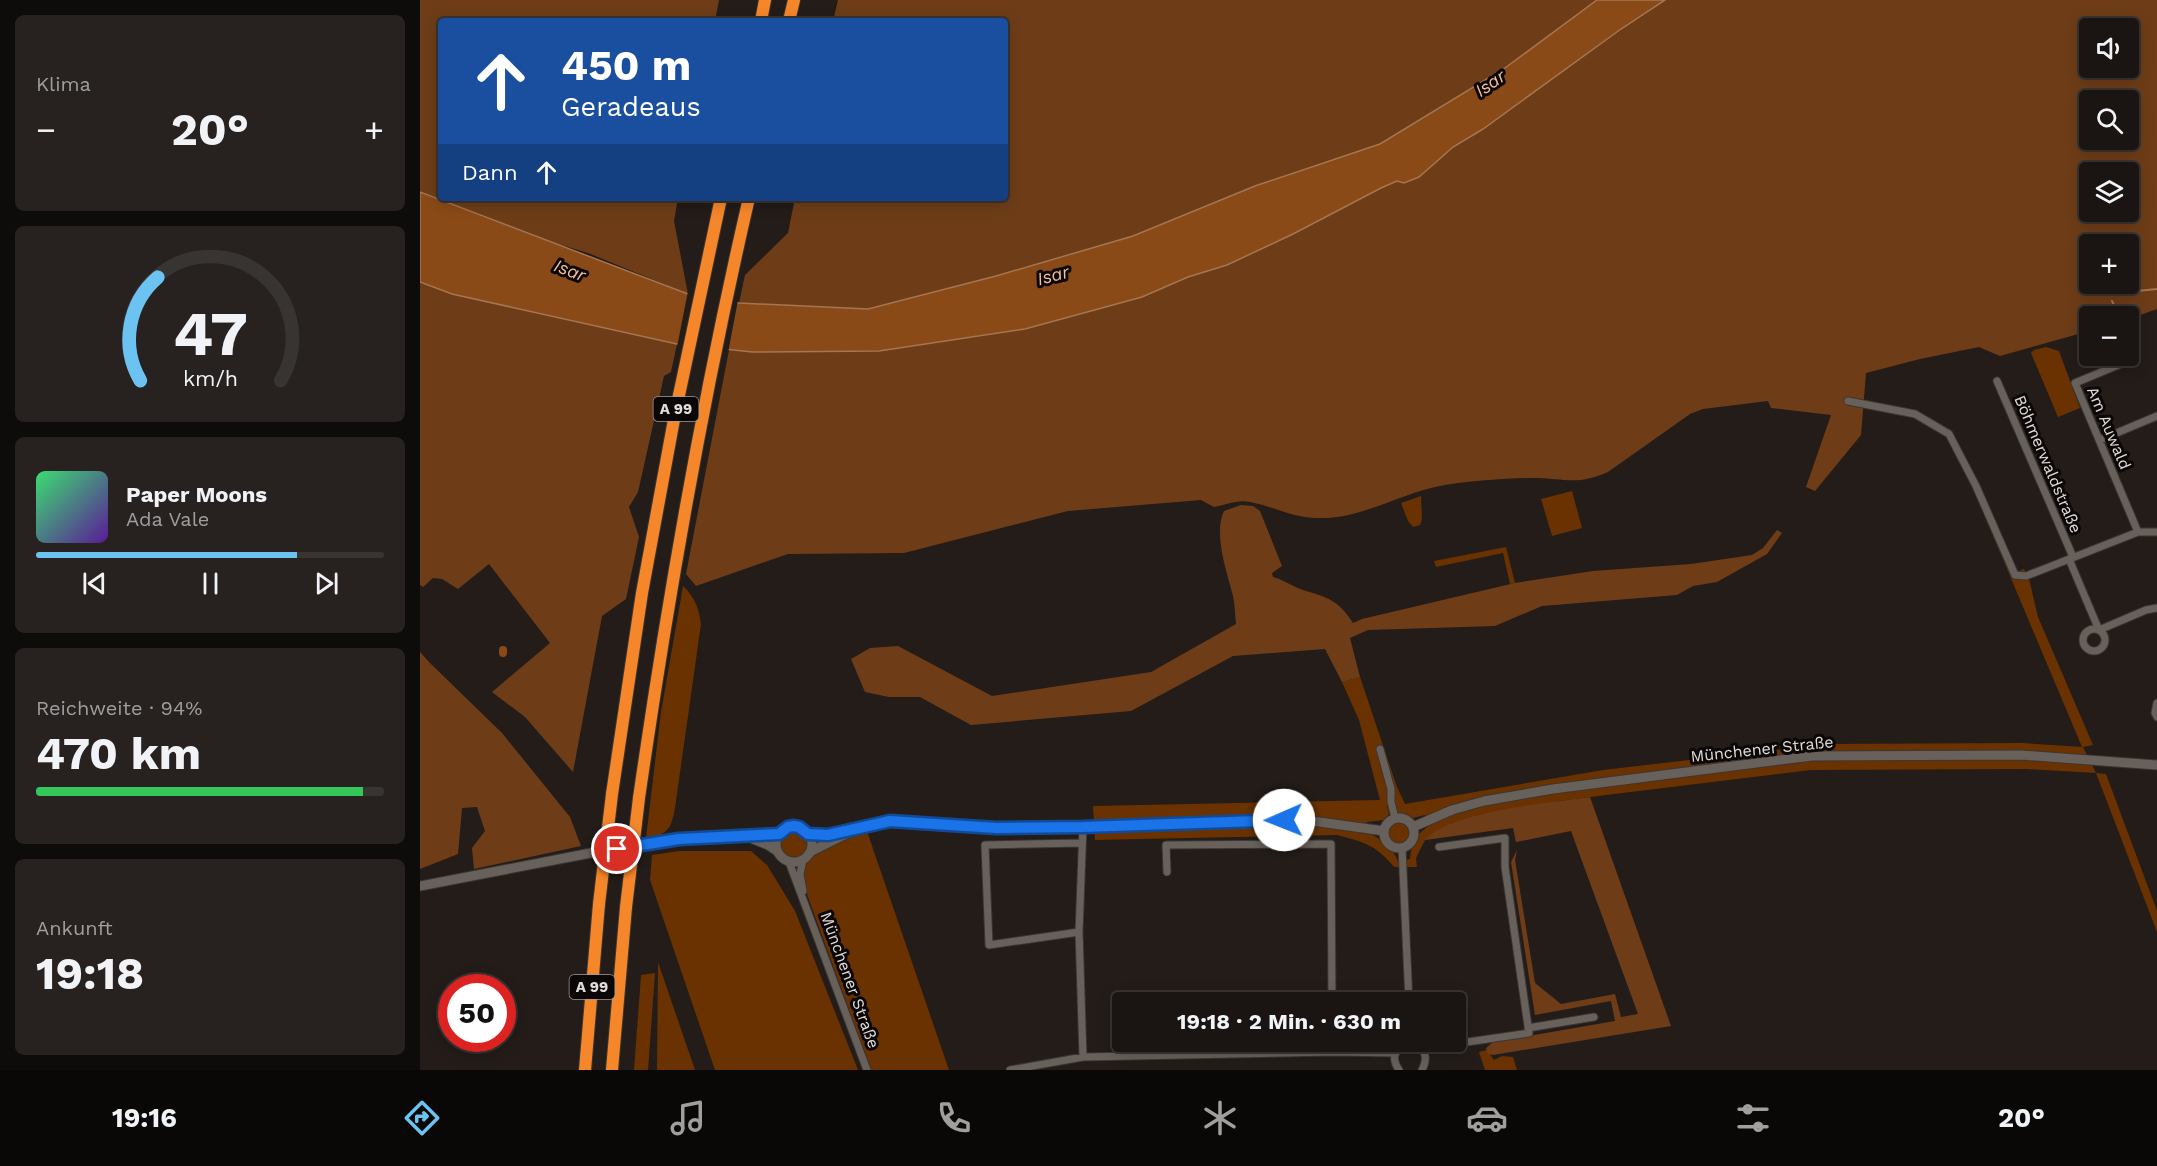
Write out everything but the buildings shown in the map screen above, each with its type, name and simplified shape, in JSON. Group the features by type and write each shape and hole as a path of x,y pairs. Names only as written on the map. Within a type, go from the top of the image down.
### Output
{"highway":[{"path":"761,18 765,0"},
{"path":"790,18 794,0"},
{"name":"A 99","path":"585,1070 599,904 612,794 642,593 675,414 720,201"},
{"name":"A 99","path":"612,1070 626,907 639,798 669,598 702,417 748,201"}],"main road":[{"name":"Münchener Straße","path":"1413,827 1452,810 1484,801 1553,789 1812,756 2021,755 2157,765"},
{"path":"1395,818 1405,819 1413,827 1412,840 1402,848 1389,844 1384,837 1383,831 1386,824 1395,818"},
{"path":"808,834 828,835 890,821 996,828 1305,820 1383,831"},
{"path":"420,886 596,852 679,839 779,834 788,827 794,826 808,834 812,842 810,852"},
{"path":"779,834 777,851 789,862 803,860 810,852 854,830"},
{"path":"746,836 777,851"}],"street":[{"name":"Am Auwald","path":"2116,366 2075,383 2138,532"},
{"name":"Böhmerwaldstraße","path":"1997,381 2099,630 2146,610 2157,608"},
{"path":"1848,401 1915,414 1949,434 1976,486 2015,575 2026,576 2138,532 2157,532"},
{"path":"2100,440 2157,416"},
{"path":"2157,703 2155,713 2157,717"},
{"path":"1380,749 1391,789 1395,818"},
{"path":"1083,827 1079,932 1083,1057"},
{"path":"1439,847 1505,838 1505,867 1529,1033 1466,1042"},
{"path":"1079,932 990,945 985,845 1082,843"},
{"path":"1167,872 1166,845 1331,844 1332,992"},
{"path":"1402,848 1409,992"},
{"name":"Münchener Straße","path":"803,860 800,874 805,900"},
{"name":"Münchener Straße","path":"789,862 867,1070"},
{"path":"1528,1028 1594,1017"},
{"path":"1010,1070 1083,1057 1334,1052 1396,1053 1395,1061 1399,1070"},
{"path":"1422,1070 1425,1057 1423,1052"}],"shaded area":[{"path":"420,0 719,0 716,18 438,18 438,199 420,192"},
{"path":"838,0 1597,0 1505,68 1380,144 1255,186 1133,236 996,276 868,309 739,303 745,275 788,233 794,201 1008,201 1008,18 834,18"},
{"path":"1665,0 2157,0 2157,309 2139,315 2139,306 2079,306 2079,334 2000,356 1979,347 1866,373 1861,435 1815,491 1806,487 1831,415 1771,408 1768,401 1703,409 1690,414 1608,472 1587,479 1511,479 1445,485 1413,493 1350,515 1317,518 1300,516 1245,501 1214,507 1201,500 1068,511 904,553 788,554 696,586 686,574 729,350 752,352 879,351 1025,329 1142,297 1188,277 1227,265 1397,181 1404,183 1419,177 1453,147 1483,129"},
{"path":"444,201 677,201 674,221 688,294 588,253 551,242"},
{"path":"420,282 453,294 677,344 671,372 664,376 638,492 629,507 639,537 626,599 602,616 573,772 525,717 492,692 550,643 489,564 458,589 442,579 433,578 423,587 420,585"},
{"path":"2046,347 2059,351 2080,408 2058,417 2031,353"},
{"path":"1959,444 2017,572 2024,569 2029,579 2038,617 2093,745 2083,747 2096,773 2026,769 1811,770 1560,801 1425,840 1416,858 1417,867 1394,867 1369,845 1337,835 1095,840 1093,806 1380,800 1359,720 1342,682 1360,677 1397,787 1405,804 1603,770 1827,744 2022,743 2082,747 1973,488 1952,448","holes":["1394,804 1398,813 1413,818 1425,815 1430,825 1416,839 1410,859 1398,861 1385,844 1366,832 1367,822 1384,820 1389,814 1387,805"]},
{"path":"1572,491 1582,528 1552,536 1541,499"},
{"path":"1421,496 1422,519 1420,525 1413,527 1401,503"},
{"path":"1241,505 1253,506 1260,511 1282,566 1272,573 1273,577 1332,601 1343,609 1353,623 1515,583 1593,571 1691,564 1752,555 1763,548 1777,530 1782,533 1767,554 1717,582 1693,586 1677,595 1542,606 1495,626 1368,630 1350,638 1360,677 1342,682 1325,649 1233,656 1131,711 971,725 920,697 889,697 865,692 851,659 870,648 898,646 992,696 1151,672 1236,624 1234,599 1222,553 1220,531 1224,511"},
{"path":"1506,547 1515,583 1510,584 1503,553 1436,567 1434,561"},
{"path":"683,586 691,594 696,604 701,624 675,808 667,830 659,835 646,838 661,712"},
{"path":"420,652 502,733 570,817 581,846 474,869 472,848 485,831 477,807 462,808 458,854 420,869"},
{"path":"2096,773 2106,774 2157,911 2157,932"},
{"path":"1590,797 1671,1026 1488,1054 1486,1048 1493,1042 1615,1021 1611,1001 1535,1015 1511,862 1517,850 1515,860 1535,983 1561,1004 1615,994 1621,1017 1638,1014 1571,831 1516,842 1513,828 1425,840 1438,830 1478,815"},
{"path":"1399,822 1407,825 1410,833 1407,841 1399,844 1391,841 1388,833 1391,825"},
{"path":"867,831 949,1070 871,1070 805,889 803,875 805,865 811,857 838,841"},
{"path":"794,832 803,836 807,845 803,854 794,858 785,854 781,845 785,836"},
{"path":"679,851 751,851 767,865 795,911 858,1070 715,1070 650,880 652,855"},
{"path":"658,962 695,1070 657,1070"},
{"path":"655,973 648,1070 634,1070 641,975"},
{"path":"1487,1050 1494,1060 1502,1056 1513,1057 1517,1070 1485,1070 1479,1052"}],"water":[{"name":"Isar","path":"1597,0 1665,0 1483,129 1453,147 1419,177 1404,183 1397,181 1381,188 1227,265 1188,277 1142,297 1025,329 879,351 752,352 677,344 452,294 420,282 420,192 438,199 438,201 444,201 688,294 739,303 868,309 996,276 1133,236 1255,186 1380,144 1505,68"}],"pier":[{"path":"688,291 738,300 728,353 677,347"}],"waterway":[{"path":"2139,291 2157,289"},
{"path":"2112,301 2114,306"}],"route":[{"path":"617,849 679,839 779,834 788,827 794,826 808,834 828,835 890,821 996,828 1284,820"}]}
